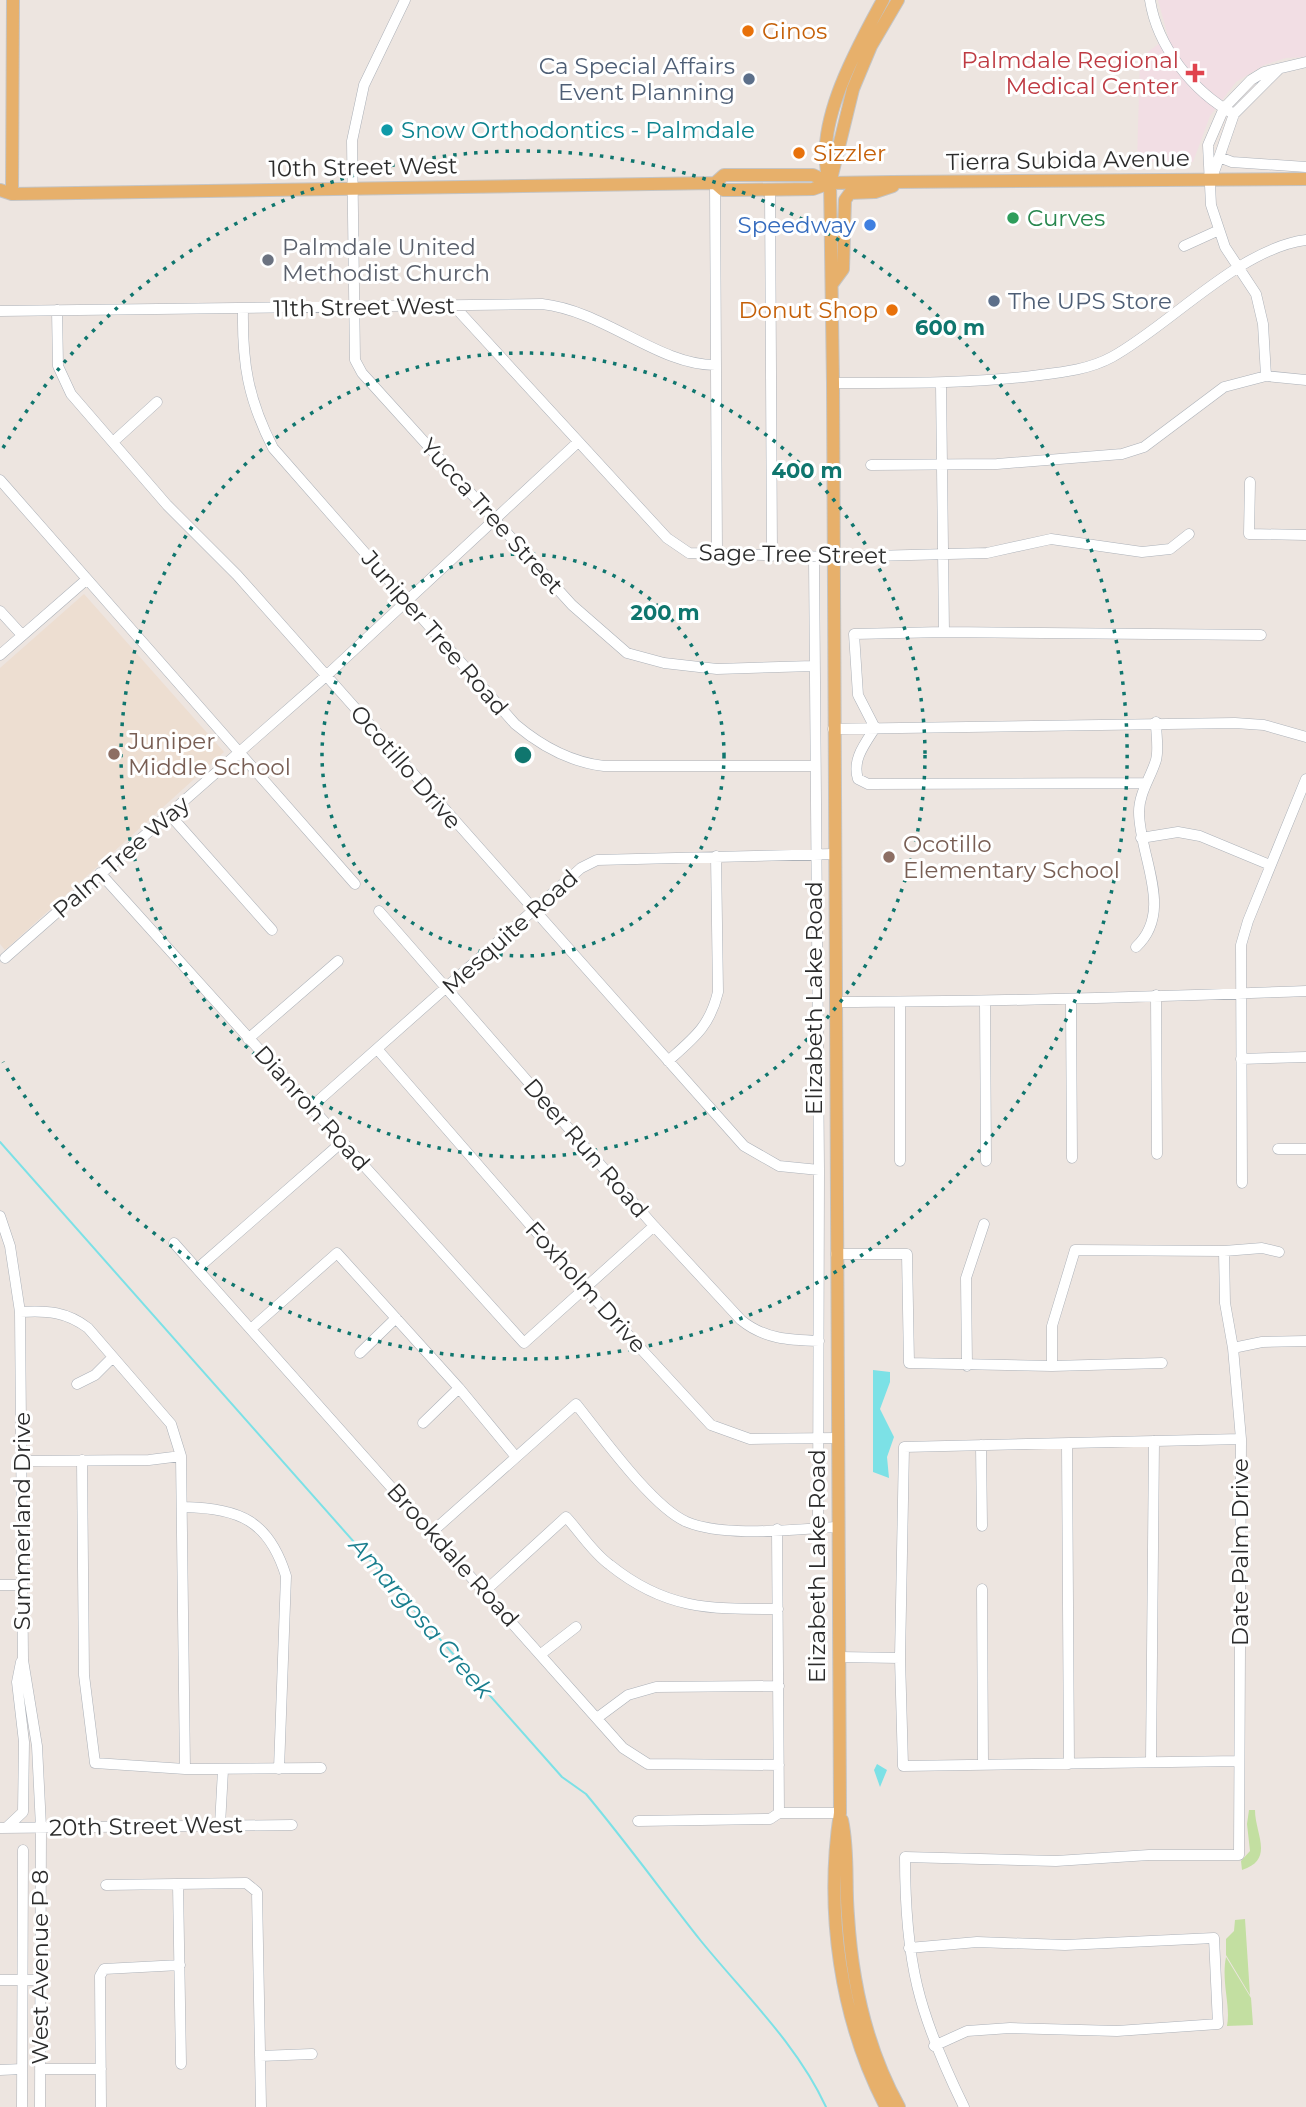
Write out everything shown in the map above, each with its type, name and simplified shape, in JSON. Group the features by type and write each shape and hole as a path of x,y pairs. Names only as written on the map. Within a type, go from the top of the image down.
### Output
{"main road":[{"path":"4,194 13,0"},
{"path":"862,50 883,0"},
{"path":"862,50 898,0"},
{"name":"Elizabeth Lake Road","path":"862,50 847,107 837,164 830,183 840,1813 835,1869 841,1969 859,2045 886,2107"},
{"name":"10th Street West","path":"4,194 715,183 724,175 813,175 830,183"},
{"name":"Tierra Subida Avenue","path":"830,183 1306,179"},
{"path":"832,284 843,269 845,200 850,193 875,192 907,182"},
{"name":"10th Street West","path":"715,183 723,190 813,189 830,183"},
{"name":"Elizabeth Lake Road","path":"840,1813 848,1846 848,1915 858,1996 881,2071 898,2107"}],"street":[{"name":"Yucca Tree Street","path":"405,0 376,58 355,113 351,188 352,306 355,360 362,373 496,518 572,606 627,653 664,663 718,669 813,666"},
{"path":"1150,0 1158,28 1174,58 1224,108 1234,114"},
{"path":"1266,376 1260,305 1241,267 1217,231 1206,160 1208,145 1224,108 1251,80 1264,72 1306,62"},
{"path":"1211,179 1234,114 1279,68"},
{"path":"1219,157 1232,162 1306,167"},
{"path":"715,183 717,555"},
{"path":"770,189 772,556"},
{"path":"1184,246 1217,231"},
{"path":"833,383 987,382 1073,370 1101,362 1241,267 1285,243 1306,240"},
{"name":"11th Street West","path":"0,311 542,304 581,311 682,361 715,365"},
{"name":"Sage Tree Street","path":"454,306 576,443 667,538 689,553 814,557 987,553 1051,540 1142,552 1170,549 1189,534"},
{"name":"Juniper Tree Road","path":"243,309 246,380 259,420 273,448 515,724 548,748 570,759 604,766 815,766"},
{"name":"Ocotillo Drive","path":"57,310 58,366 71,394 167,505 237,575 532,912 744,1146 779,1166 819,1170"},
{"path":"871,465 997,464 1122,454 1144,447 1224,387 1266,376 1306,380"},
{"path":"941,384 944,632"},
{"path":"113,442 157,402"},
{"name":"Palm Tree Way","path":"5,958 326,676 576,443"},
{"path":"0,480 355,884"},
{"path":"1250,482 1249,534 1306,535"},
{"path":"814,557 819,1170 818,1528"},
{"path":"0,654 86,580"},
{"path":"0,611 22,635"},
{"path":"875,729 858,695 854,634 944,632 1261,635"},
{"path":"833,729 1156,722 1264,725 1306,737"},
{"path":"1136,947 1150,934 1155,896 1142,838 1139,810 1146,783 1157,758 1156,722"},
{"path":"875,729 855,769 858,779 868,784 1146,783"},
{"path":"1242,1183 1241,945 1270,865 1306,779"},
{"path":"170,815 272,930"},
{"path":"1142,838 1178,832 1200,836 1270,865"},
{"name":"Mesquite Road","path":"310,1108 447,989 581,867 597,860 834,854"},
{"path":"668,1060 701,1032 713,1013 716,1002 716,856"},
{"name":"Dianron Road","path":"100,873 524,1343 586,1289"},
{"name":"Deer Run Road","path":"379,911 654,1226 741,1320 756,1332 779,1339 819,1341"},
{"path":"248,1039 338,961"},
{"path":"835,1002 1071,1001 1156,995 1306,991"},
{"path":"1156,995 1157,1154"},
{"path":"1071,1001 1072,1158"},
{"path":"900,1002 900,1161"},
{"path":"985,1002 986,1161"},
{"name":"Foxholm Drive","path":"378,1050 586,1289 710,1425 750,1439 838,1438"},
{"path":"1241,1059 1306,1057"},
{"path":"198,1268 342,1142"},
{"path":"1278,1149 1306,1149"},
{"name":"Summerland Drive","path":"0,1216 12,1257 20,1312 23,1651 37,1746 41,1827"},
{"path":"967,1366 966,1278 984,1224"},
{"path":"586,1289 654,1226"},
{"name":"Brookdale Road","path":"174,1243 624,1748 648,1764 779,1765"},
{"path":"1052,1366 1052,1326 1074,1250 1224,1251 1262,1248 1279,1252"},
{"name":"Date Palm Drive","path":"909,1948 905,1857 1056,1861 1240,1855 1241,1438 1233,1348 1224,1303 1224,1251"},
{"path":"251,1328 337,1253 516,1457"},
{"path":"836,1254 907,1254 909,1363 967,1366 1162,1363"},
{"path":"20,1312 59,1312 76,1318 171,1424 181,1456 184,1507 185,1769"},
{"path":"360,1353 396,1318"},
{"path":"1233,1348 1262,1342 1306,1341"},
{"path":"77,1384 95,1375 113,1357"},
{"path":"423,1423 458,1388"},
{"path":"432,1532 576,1405 661,1504 686,1522 722,1529 838,1527"},
{"path":"1239,1761 903,1766 900,1658 904,1447 1241,1438"},
{"path":"1151,1762 1154,1441"},
{"path":"1067,1444 1069,1764"},
{"path":"981,1445 982,1527"},
{"path":"22,1461 149,1460 181,1456"},
{"path":"82,1460 84,1675 95,1763 223,1770 321,1768"},
{"path":"184,1507 224,1509 266,1532 279,1553 286,1576 279,1769"},
{"path":"485,1591 566,1517 608,1564 645,1589 685,1605 719,1609 778,1609"},
{"path":"777,1529 779,1813"},
{"path":"0,1585 22,1585"},
{"path":"982,1589 983,1764"},
{"path":"541,1654 576,1628"},
{"path":"3,1828 23,1812 24,1742 17,1682 23,1651"},
{"path":"839,1657 900,1658"},
{"path":"597,1718 628,1695 656,1687 779,1686"},
{"path":"220,1825 223,1770"},
{"path":"638,1821 770,1819 779,1813 840,1813"},
{"name":"20th Street West","path":"3,1828 292,1825"},
{"name":"West Avenue P 8","path":"40,2107 41,1827"},
{"name":"West Avenue P 8","path":"22,2107 23,1850"},
{"path":"178,1884 181,2064"},
{"path":"106,1885 252,1886 257,1892 261,2107"},
{"path":"934,2046 967,2031 1010,2028 1117,2031 1218,2024 1214,1938 1065,1945 977,1942 909,1948 918,1998 934,2046 964,2107"},
{"path":"101,2107 100,1976 104,1969 180,1965"},
{"path":"0,1980 40,1980"},
{"path":"260,2056 312,2054"},
{"path":"40,2069 101,2068"},
{"path":"0,2070 22,2069"}],"shaded area":[{"name":"Palmdale Regional Medical Center","path":"1158,0 1306,0 1306,57 1286,58 1264,65 1236,82 1210,116 1193,162 1137,162 1140,58 1168,37"},
{"path":"84,594 224,752 5,950 0,944 0,668"}],"green space":[{"path":"1249,1810 1255,1810 1261,1853 1252,1865 1242,1870 1241,1861 1250,1851 1247,1824"},
{"path":"1245,1919 1250,1995 1226,1955 1226,1939 1234,1931 1235,1920"},
{"path":"1226,1957 1251,1998 1253,2025 1227,2026"}],"water":[{"path":"873,1370 890,1372 890,1382 880,1409 894,1437 887,1457 889,1478 873,1472"},
{"path":"877,1764 887,1770 880,1787 874,1770"}],"waterway":[{"name":"Amargosa Creek","path":"0,1142 562,1777 586,1794 701,1941 785,2041 826,2107"}],"place":[{"name":"Ginos","path":"748,31"},
{"name":"Palmdale Regional Medical Center","path":"1195,73"},
{"name":"Ca Special Affairs Event Planning","path":"749,79"},
{"name":"Snow Orthodontics - Palmdale","path":"387,130"},
{"name":"Sizzler","path":"799,153"},
{"name":"Curves","path":"1013,218"},
{"name":"Speedway","path":"870,225"},
{"name":"Palmdale United Methodist Church","path":"268,260"},
{"name":"The UPS Store","path":"994,301"},
{"name":"Donut Shop","path":"892,310"},
{"name":"Juniper Middle School","path":"114,754"},
{"name":"Ocotillo Elementary School","path":"889,857"}]}
